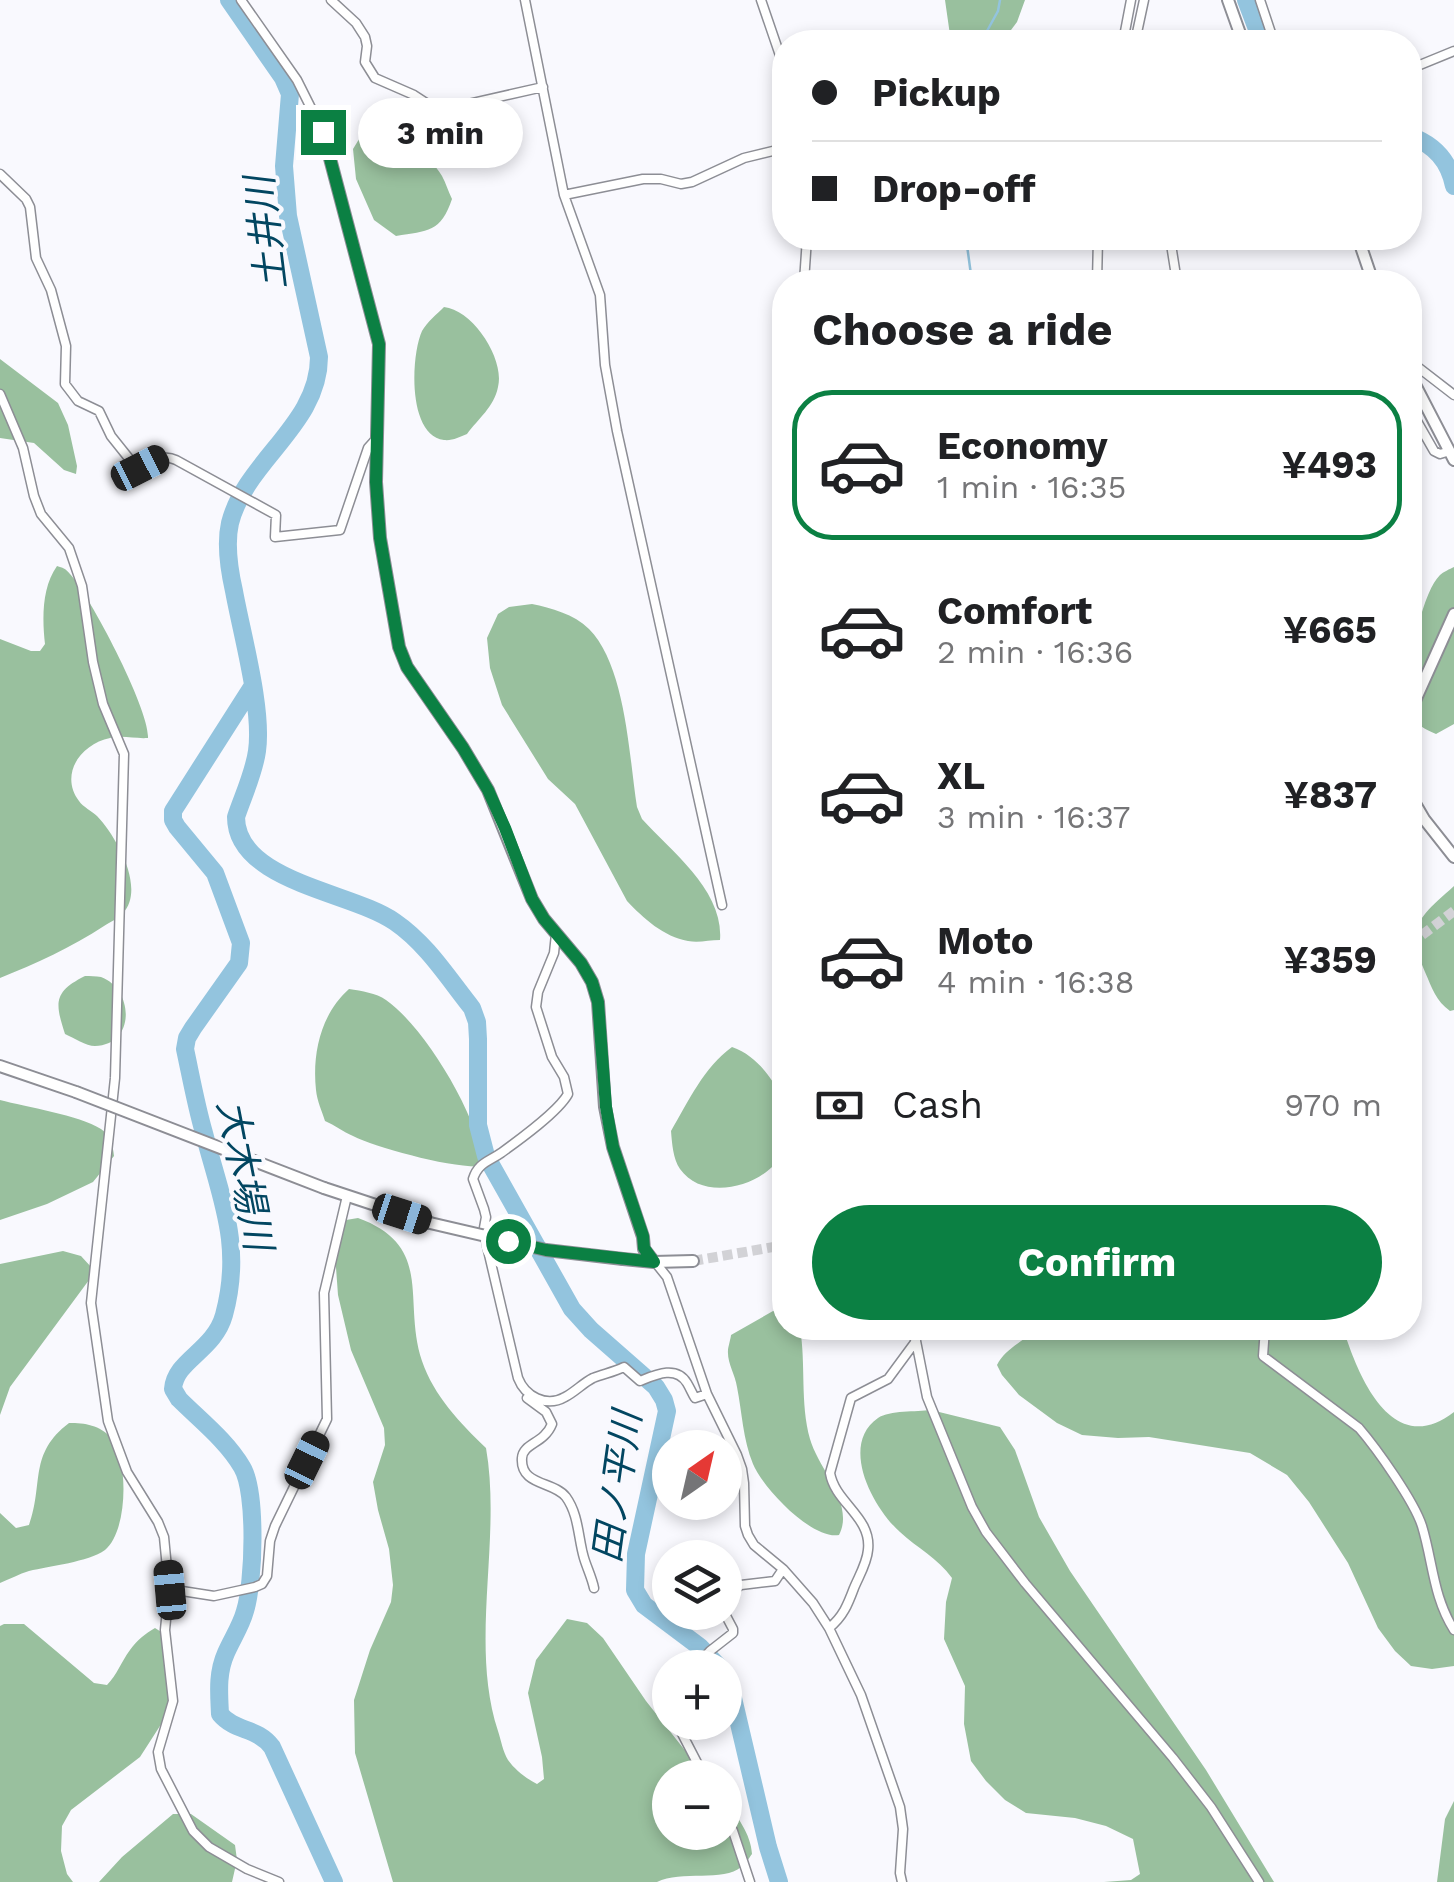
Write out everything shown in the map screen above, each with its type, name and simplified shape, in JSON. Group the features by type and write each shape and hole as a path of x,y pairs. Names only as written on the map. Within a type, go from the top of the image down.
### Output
{"street":[{"path":"242,0 297,80 323,132 379,344 376,482 380,538 399,647 407,667 488,790 532,899 592,982 598,1002 613,1147 644,1248 667,1277 707,1394 742,1469 748,1535 813,1603 861,1695 900,1807 902,1882"},
{"path":"331,0 364,37 365,62 375,78 434,108 446,109 543,86"},
{"path":"525,0 564,195 600,295 617,431 722,905"},
{"path":"761,0 772,32"},
{"path":"1126,30 1132,0"},
{"path":"1138,30 1144,0"},
{"path":"1228,0 1239,30"},
{"path":"1260,0 1270,30"},
{"path":"1422,64 1454,51"},
{"path":"564,195 643,179 692,182 744,158 772,151"},
{"path":"0,174 26,198 30,207 36,258 51,290 66,346 64,378 70,394 99,411 111,436 135,466 140,468 169,457 276,516 275,537 340,530 368,448 377,438"},
{"path":"1422,371 1454,396"},
{"path":"0,394 23,448 41,514 69,548 82,586 103,704 124,754 115,1078 91,1303 108,1421 127,1472 164,1537 170,1590 166,1630 173,1701 158,1752 160,1769 193,1831 209,1847 279,1882"},
{"path":"1422,397 1452,455"},
{"path":"1422,430 1434,451 1452,455"},
{"path":"1422,685 1454,614"},
{"path":"1422,816 1454,857"},
{"path":"556,934 554,954 536,1006 568,1094 558,1108 477,1168 473,1179 484,1208 487,1246 518,1378 525,1396 546,1412 552,1424 544,1438 525,1449 525,1470 566,1498 576,1518 594,1588"},
{"path":"0,1066 324,1188 430,1223 546,1250 654,1262 693,1261"},
{"path":"170,1590 204,1597 256,1587 267,1576 275,1526 327,1419 324,1292 347,1196"},
{"path":"1264,1340 1263,1356 1360,1428 1372,1443 1422,1525 1441,1606 1454,1630"},
{"path":"828,1628 844,1613 868,1555 865,1527 838,1495 830,1472 848,1404 857,1393 888,1379 916,1341"},
{"path":"916,1341 927,1398 986,1532 1025,1584 1174,1758 1259,1882"},
{"path":"522,1390 540,1400 559,1400 594,1377 624,1367 640,1381 663,1372 679,1374 695,1398 707,1394"},
{"path":"742,1585 776,1581 784,1569"},
{"path":"712,1650 733,1630"},
{"path":"740,1850 750,1882"}],"green space":[{"path":"945,0 1025,0 1011,30 949,30"},
{"path":"375,130 413,147 442,176 452,199 443,218 432,228 396,236 374,220 356,179 353,149 364,131"},
{"path":"444,307 455,310 476,326 492,350 499,376 496,394 485,412 467,434 447,440 432,435 423,424 414,375 422,331"},
{"path":"0,359 58,403 68,425 76,474 64,470 34,443 0,438"},
{"path":"57,566 70,574 91,605 117,654 146,724 148,738 115,737 82,753 71,781 79,801 97,816 120,849 131,890 129,902 117,918 66,948 0,978 0,639 40,651 45,644 46,593"},
{"path":"1454,567 1454,724 1436,734 1422,726 1422,612 1441,574"},
{"path":"532,604 576,619 601,645 611,665 624,713 637,807 642,819 705,889 719,922 720,940 679,939 662,931 627,901 575,804 548,779 502,705 490,668 487,638 498,614 509,607"},
{"path":"1454,886 1454,1010 1450,1011 1438,998 1422,964 1422,918"},
{"path":"85,976 101,977 112,983 124,1004 124,1027 108,1043 91,1046 65,1034 59,999 67,987"},
{"path":"349,989 386,1000 417,1031 461,1100 484,1166 456,1165 398,1152 364,1141 325,1121 316,1090 317,1048 331,1010"},
{"path":"732,1047 745,1053 772,1080 772,1167 741,1184 714,1188 689,1179 680,1169 671,1131 690,1097"},
{"path":"0,1100 91,1124 107,1134 114,1156 93,1182 0,1220"},
{"path":"358,1218 382,1230 398,1244 411,1277 417,1339 427,1374 449,1408 486,1448 491,1518 486,1662 490,1697 508,1760 537,1784 544,1779 528,1693 536,1660 567,1619 587,1623 603,1638 652,1709 652,1740 677,1740 693,1760 652,1760 652,1850 742,1850 742,1825 752,1854 733,1871 657,1882 393,1882 355,1753 354,1700 391,1602 393,1585 373,1482 385,1445 384,1428 351,1350 338,1295 334,1240 346,1220"},
{"path":"63,1251 81,1256 92,1268 89,1280 10,1387 0,1415 0,1264"},
{"path":"772,1312 772,1340 801,1340 807,1425 814,1451 839,1499 843,1523 839,1535 828,1534 803,1521 758,1474 745,1436 729,1359 731,1335"},
{"path":"1023,1340 1348,1340 1368,1388 1396,1419 1413,1426 1432,1424 1454,1412 1454,1666 1411,1666 1395,1651 1378,1628 1348,1563 1287,1475 1250,1453 1149,1437 1082,1435 1057,1423 1019,1395 997,1365"},
{"path":"931,1410 1000,1427 1015,1450 1039,1517 1070,1571 1206,1770 1274,1882 1104,1882 1131,1880 1140,1874 1133,1839 1106,1826 1075,1818 1026,1813 1005,1800 971,1761 964,1724 965,1686 944,1639 952,1578 890,1521 871,1493 861,1460 861,1444 878,1418 896,1412"},
{"path":"69,1423 97,1428 117,1448 123,1495 113,1541 89,1558 29,1571 0,1583 0,1513 16,1528 29,1525 42,1458"},
{"path":"24,1624 94,1683 107,1685 133,1646 155,1628 166,1635 173,1660 167,1715 140,1757 71,1810 62,1826 61,1851 73,1882 0,1882 0,1626"},
{"path":"1454,1801 1454,1882 1437,1882 1445,1819"},
{"path":"173,1814 191,1814 235,1845 237,1860 232,1882 99,1882 122,1857"}],"waterway":[{"name":"田ノ平川","path":"229,0 290,94 284,166 288,216 319,357 316,381 307,403 251,480 230,523 229,566 251,672 258,734 253,768 236,817 241,839 255,857 275,871 395,922 427,951 472,1008 478,1039 478,1125 486,1156 572,1309 656,1387 664,1400 667,1411 636,1554 635,1590 644,1605 703,1650"},
{"path":"988,30 1000,0"},
{"path":"1246,0 1257,30"},
{"path":"1422,142 1440,155 1454,186"},
{"path":"968,250 970,270"},
{"name":"大木場川","path":"252,687 173,811 177,827 215,873 241,943 239,963 193,1028 185,1049 228,1222 229,1290 219,1327 180,1370 173,1389 236,1457 250,1496 252,1560 248,1598 221,1668 220,1714 272,1747 334,1882"},
{"name":"田ノ平川","path":"742,1736 779,1882"}],"tunnel":[{"path":"1422,935 1454,911"},
{"path":"693,1261 772,1247"}],"route":[{"path":"323,132 379,344 376,482 380,538 399,647 418,685 488,790 532,899 592,982 598,1002 613,1147 644,1248 654,1262 546,1250 508,1241"}],"water label":[{"name":"土井川","path":"266,233"}]}
